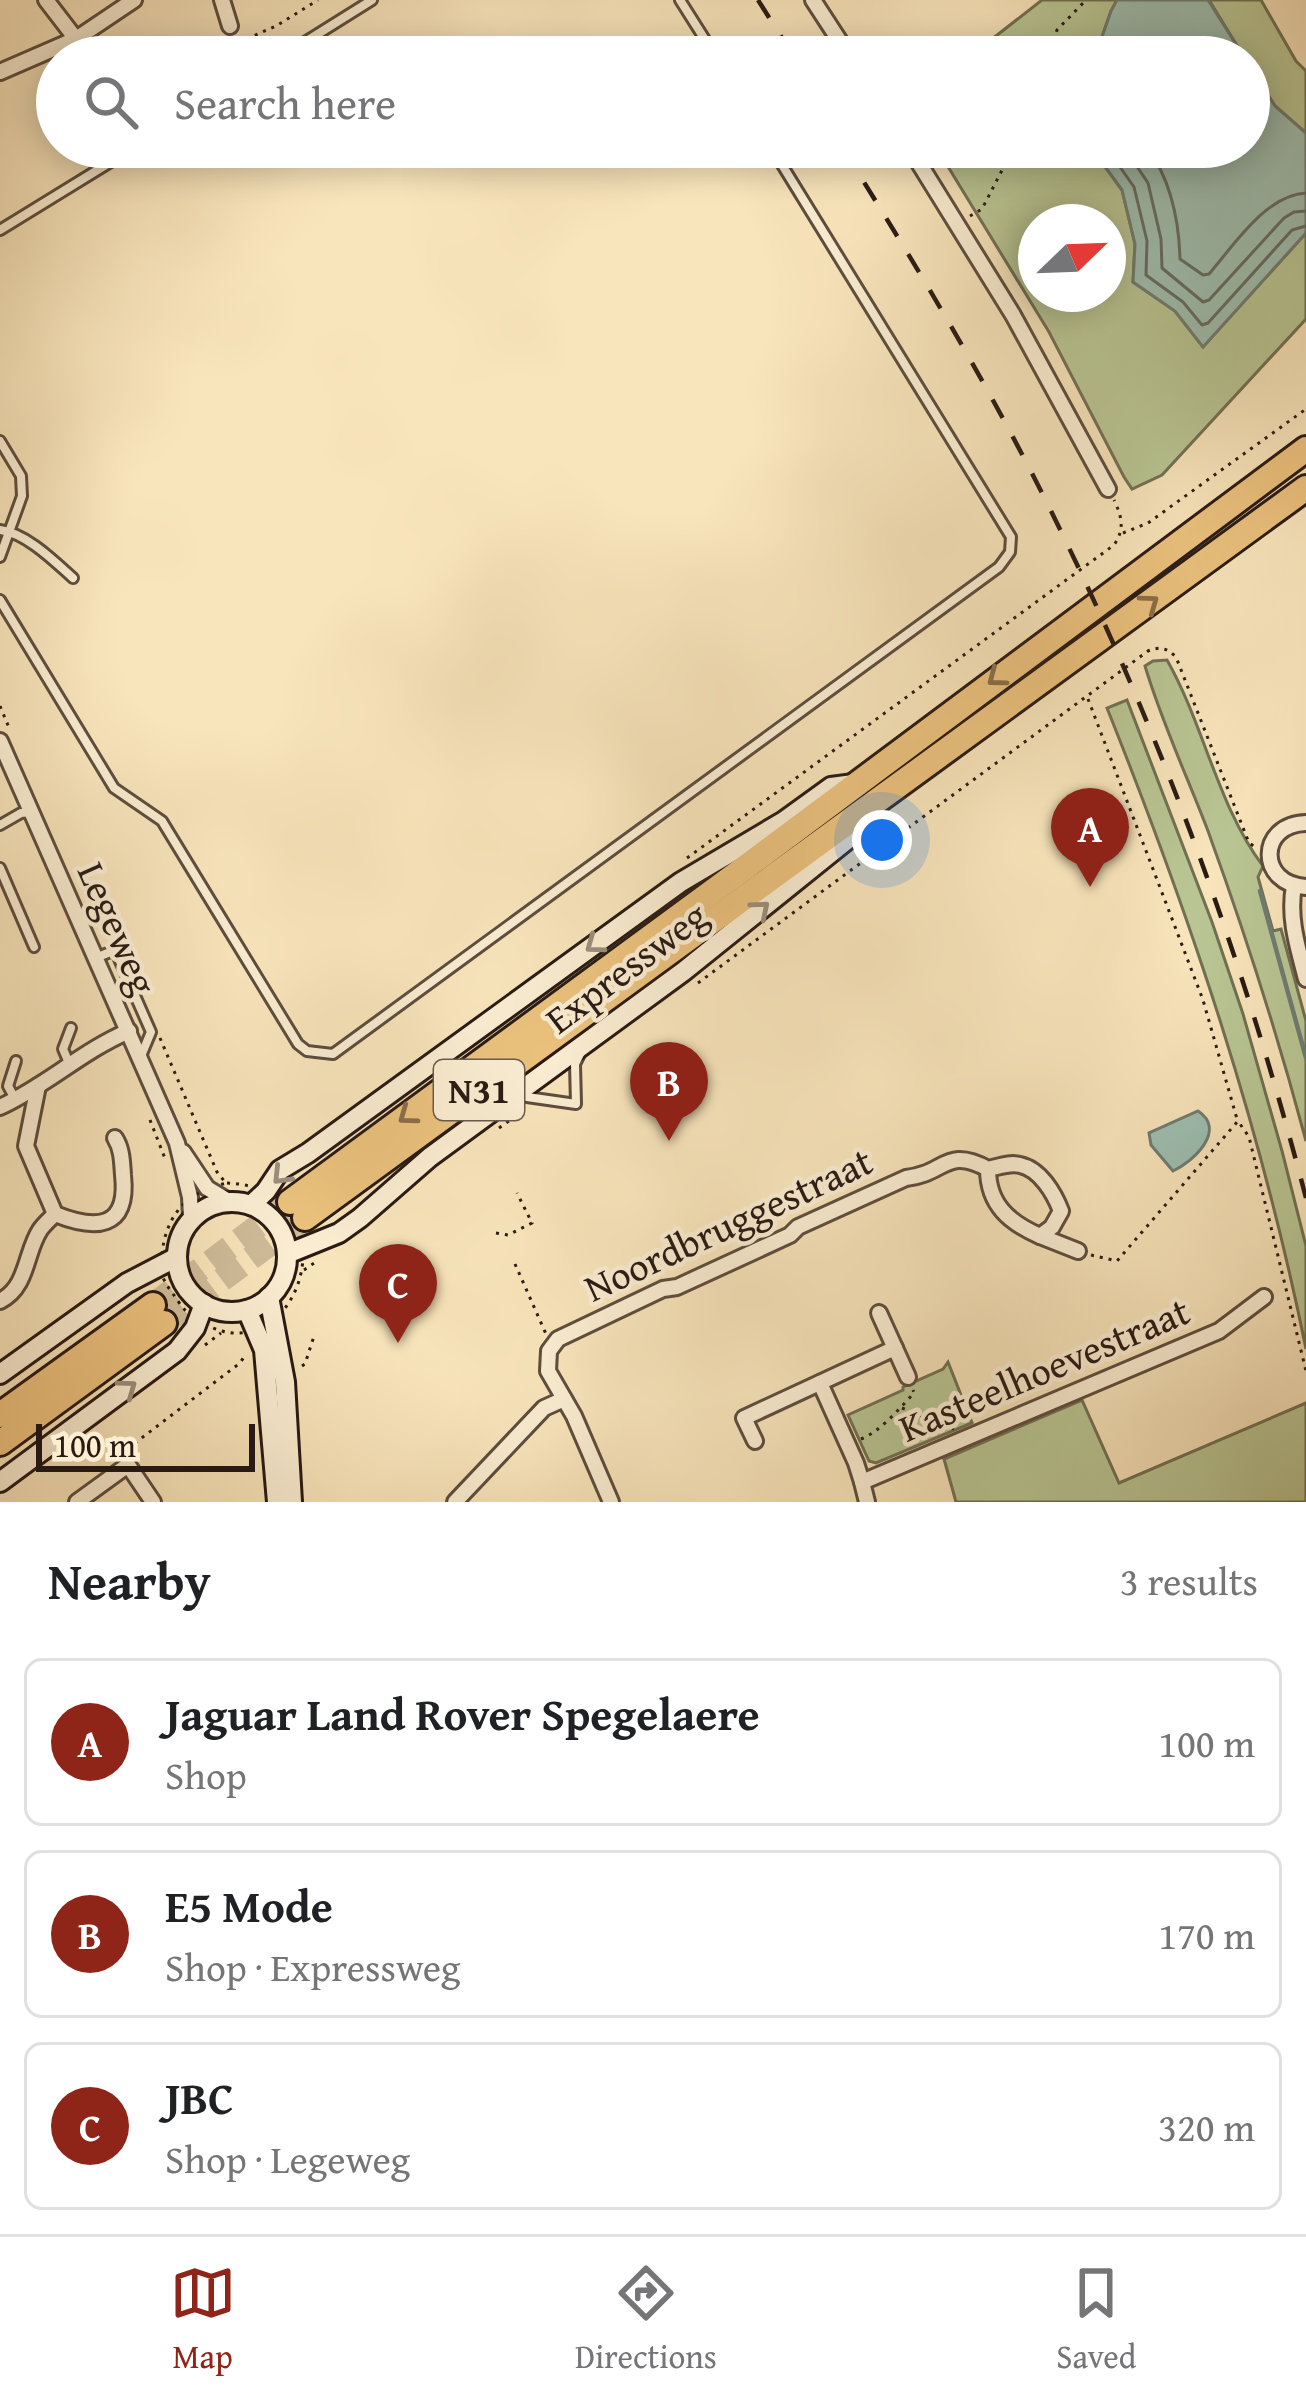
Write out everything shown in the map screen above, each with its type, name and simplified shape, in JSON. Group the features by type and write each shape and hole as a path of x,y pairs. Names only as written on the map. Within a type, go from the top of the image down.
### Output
{"highway":[{"name":"Expressweg","path":"1306,449 854,784 297,1210 874,802 1306,488"},
{"path":"0,1415 159,1314 0,1443"}],"street":[{"path":"46,0 74,36"},
{"path":"80,36 134,0"},
{"path":"221,0 230,26"},
{"path":"813,0 836,36"},
{"path":"0,72 36,56"},
{"path":"922,168 1022,329 1108,489"},
{"name":"Legeweg","path":"0,741 177,1143 191,1218"},
{"name":"Expressweg","path":"251,1205 280,1170 681,882 831,788 854,784"},
{"name":"Expressweg","path":"287,1254 338,1233 430,1157 703,956 862,827 874,802"},
{"path":"1306,821 1278,833 1270,848 1277,876 1300,886 1291,904 1306,979"},
{"path":"0,1107 129,1031"},
{"path":"38,1086 26,1146 55,1214 92,1226 107,1221 118,1210 124,1183 120,1143 115,1138"},
{"name":"Legeweg","path":"177,1143 207,1187 230,1202"},
{"name":"Noordbruggestraat","path":"611,1502 574,1416 548,1371 552,1347 570,1332 957,1158 988,1169 1016,1163 1054,1192 1060,1210 1052,1227 1040,1236"},
{"path":"988,1169 995,1204 1012,1222 1078,1251"},
{"path":"0,1374 168,1255 191,1218 216,1204 251,1205 276,1223 284,1239 286,1269 280,1285 269,1298 247,1310 201,1313"},
{"path":"0,1300 18,1287 39,1231 55,1214"},
{"path":"168,1255 201,1313"},
{"name":"Kasteelhoevestraat","path":"867,1502 862,1482 1219,1331 1264,1297"},
{"path":"269,1298 285,1382 292,1502"},
{"path":"247,1310 264,1350 277,1502"},
{"path":"0,1482 177,1351 201,1313"},
{"path":"879,1313 908,1377"},
{"path":"754,1441 744,1418 895,1348"},
{"path":"820,1383 862,1482"},
{"path":"455,1502 544,1408 564,1399"},
{"path":"77,1502 128,1465 153,1502"}],"lane":[{"path":"315,36 373,0"},
{"path":"680,0 703,36"},
{"path":"0,230 101,168"},
{"path":"0,600 114,788 162,821 298,1044 307,1052 333,1054 999,567 1010,552 1011,537 784,168"},
{"path":"0,441 21,476 22,496 5,530 0,557"},
{"path":"5,530 73,578"},
{"path":"0,825 31,812"},
{"path":"0,868 34,946"},
{"path":"94,959 115,950 151,1033 141,1058"},
{"path":"69,1063 63,1049 71,1028"},
{"path":"512,1096 576,1104 575,1064 584,1043"},
{"path":"16,1061 8,1086 16,1100"}],"path":[{"path":"253,36 318,0"},
{"path":"1055,36 1086,0"},
{"path":"230,26 233,36"},
{"path":"958,224 982,209 1002,168"},
{"path":"1121,534 1148,523 1306,410"},
{"path":"672,869 1114,545 1122,523 1108,489"},
{"path":"1270,856 1250,843 1176,657 1169,650 1148,651 1087,697 1203,1000 1238,1121 1249,1137 1306,1371"},
{"path":"1078,1251 1117,1261 1238,1121"},
{"path":"496,1233 508,1234 532,1223 517,1193"},
{"path":"168,1255 164,1281 182,1308 201,1313 223,1332"},
{"path":"515,1264 552,1347"},
{"path":"295,1370 305,1364 314,1336"},
{"path":"128,1465 135,1443 240,1364 248,1350"},
{"path":"848,1444 870,1436 914,1394 908,1377"},
{"path":"900,1408 964,1438"}],"green space":[{"path":"1042,0 1117,0 1102,36 996,36"},
{"path":"1209,0 1261,0 1306,71 1306,133 1270,98 1270,36 1231,36"},
{"path":"949,168 1106,168 1122,190 1125,204 1018,204 1018,281"},
{"path":"1126,207 1135,244 1133,282 1175,311 1203,347 1306,233 1306,319 1162,475 1132,489 1037,312 1126,312"},
{"path":"1167,660 1234,818 1263,866 1258,877 1273,931 1281,929 1306,1021 1306,1141 1235,908 1145,666"},
{"path":"1127,700 1212,922 1282,1151 1306,1246 1306,1349 1268,1185 1221,1024 1107,708"},
{"path":"948,1362 972,1423 876,1463 869,1461 848,1415 943,1369"},
{"path":"1082,1400 1119,1483 1306,1403 1306,1502 956,1502 944,1459"}],"water":[{"path":"1117,0 1208,0 1231,36 1102,36"},
{"path":"1270,98 1306,133 1306,233 1203,347 1175,311 1133,282 1135,244 1122,190 1106,168 1270,168"},
{"path":"1198,1111 1206,1119 1208,1136 1198,1153 1173,1171 1151,1145 1149,1133"}],"waterway":[{"path":"1260,891 1306,1058"}],"tunnel":[{"path":"153,1305 290,1202"},
{"path":"164,1323 305,1218"}],"railway":[{"path":"758,0 781,36"},
{"path":"855,168 1002,416 1128,676 1227,934 1306,1198"}],"place":[{"name":"Jaguar Land Rover Spegelaere","path":"1090,887"},
{"name":"E5 Mode","path":"669,1141"},
{"name":"JBC","path":"398,1343"}]}
